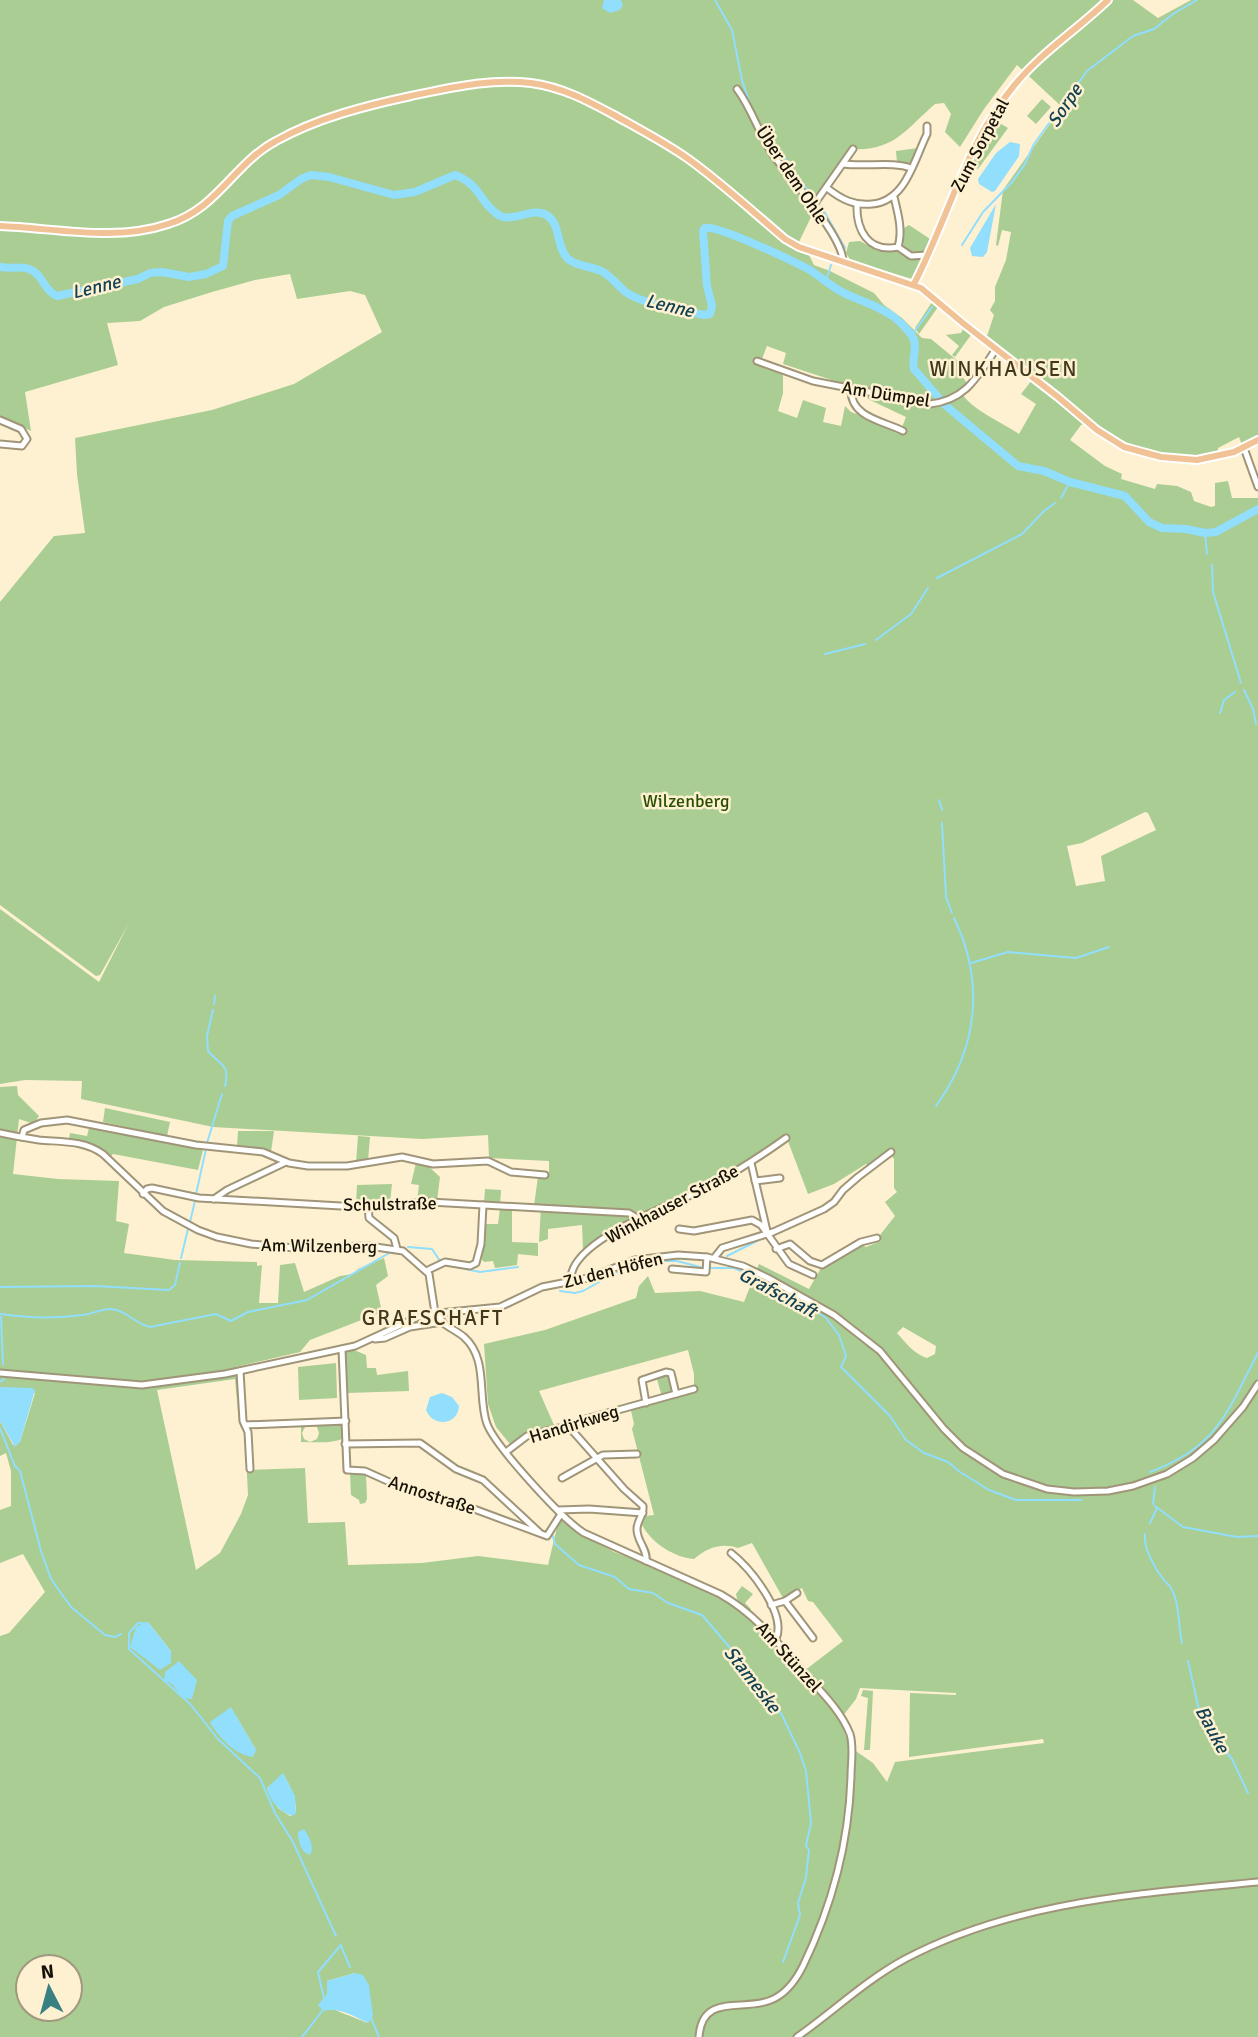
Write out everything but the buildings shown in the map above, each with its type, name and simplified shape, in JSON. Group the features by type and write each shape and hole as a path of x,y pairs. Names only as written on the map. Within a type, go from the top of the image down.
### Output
{"main road":[{"name":"Zum Sorpetal","path":"914,284 963,170 1006,95 1037,60 1108,0"},
{"path":"0,226 115,232 145,230 171,224 206,204 260,150 290,133 378,103 485,83 530,83 572,93 676,151 785,239 806,251 914,284 1097,430 1124,447 1151,455 1186,460 1220,457 1258,440"}],"street":[{"name":"Über dem Ohle","path":"737,89 769,149 813,206 843,255 843,262"},
{"path":"827,188 841,199 857,204 881,203 894,197 903,187 927,134 927,126"},
{"path":"813,206 853,149"},
{"path":"844,164 867,167 896,165 911,168"},
{"path":"894,197 899,215 898,247"},
{"path":"857,204 857,221 864,238 878,246 898,247 911,256 928,255"},
{"name":"Am Dümpel","path":"757,361 813,381 851,390 922,403 937,403 970,387 996,349"},
{"path":"851,390 853,403 860,412 903,432"},
{"path":"0,420 21,429 27,440 22,446 0,444"},
{"path":"1244,448 1258,487"},
{"path":"22,1137 24,1130 38,1123 63,1120 203,1146 263,1152 312,1167 333,1167 401,1157 433,1164 490,1161 511,1172 545,1175"},
{"name":"Am Wilzenberg","path":"0,1133 93,1147 143,1194 173,1217 223,1239 295,1248 369,1246 397,1249 409,1255 426,1271"},
{"name":"Winkhauser Straße","path":"571,1281 572,1270 579,1260 607,1236 637,1218 690,1196 751,1163 786,1138"},
{"path":"672,1269 706,1272 710,1257 722,1248 767,1234 831,1204 847,1186 891,1152"},
{"path":"214,1199 227,1189 286,1161"},
{"path":"751,1163 767,1234"},
{"path":"755,1181 780,1178"},
{"name":"Schulstraße","path":"143,1194 152,1188 214,1199 368,1206 430,1202 629,1213 637,1218"},
{"path":"374,1339 386,1338 410,1327 442,1322 426,1271 442,1263 470,1266 476,1263 481,1244 483,1205"},
{"name":"Am Wilzenberg","path":"368,1206 369,1218 394,1238 397,1249"},
{"path":"678,1229 694,1231 752,1220 761,1225 776,1249 792,1266 813,1275"},
{"path":"776,1249 790,1244 805,1257 822,1265 861,1242 877,1237"},
{"name":"Zu den Höfen","path":"0,1373 121,1384 157,1384 240,1371 342,1349 374,1339 411,1320 437,1313 498,1307 539,1288 645,1258 678,1255 710,1257 743,1266 853,1328 880,1351 963,1448 1003,1474 1047,1489 1074,1492 1108,1491 1133,1486 1167,1474 1193,1458 1214,1440 1243,1407 1258,1384"},
{"name":"Am Stünzel","path":"442,1322 464,1337 474,1349 479,1363 486,1420 493,1436 559,1512 584,1533 729,1599 776,1639 831,1704 851,1737 850,1797 844,1848 822,1924 793,1982 780,1995 766,2002 727,2005 714,2010 703,2021 699,2037"},
{"name":"Annostraße","path":"342,1349 348,1471 368,1472 405,1489 501,1518 542,1534"},
{"path":"240,1371 250,1469"},
{"path":"646,1403 642,1380 666,1371 671,1373 676,1394"},
{"name":"Handirkweg","path":"506,1452 527,1436 570,1428 582,1420 694,1389"},
{"path":"245,1425 346,1421"},
{"path":"570,1428 624,1489 644,1507 637,1528 646,1561"},
{"name":"Annostraße","path":"345,1444 419,1443 456,1469 483,1480 542,1534"},
{"path":"562,1478 596,1457 611,1453 637,1454"},
{"path":"542,1534 547,1536 559,1512 589,1509 643,1513"},
{"path":"731,1553 752,1574 768,1597 778,1632 776,1639"},
{"path":"771,1605 785,1601 797,1593"},
{"path":"785,1601 813,1638"},
{"path":"797,2037 884,1972 932,1946 970,1932 1067,1903 1258,1882"}],"green space":[{"name":"Wilzenberg","path":"0,0 1133,0 1158,18 1191,0 1258,0 1258,435 1242,445 1239,437 1218,448 1218,454 1200,456 1151,451 1120,439 1089,422 1081,425 1070,440 1105,466 1122,474 1121,479 1155,489 1157,484 1177,486 1191,492 1194,501 1211,507 1215,506 1215,483 1228,481 1232,498 1258,498 1258,2037 0,2037 0,1636 9,1633 45,1592 23,1554 0,1563 0,1510 11,1506 11,1471 6,1453 0,1456 0,1421 13,1445 20,1442 35,1393 0,1387 0,1087 17,1086 18,1095 39,1116 34,1124 19,1119 13,1174 119,1181 116,1221 129,1224 124,1253 175,1260 257,1262 257,1266 262,1265 259,1303 278,1303 280,1265 295,1263 304,1292 340,1276 353,1274 358,1269 384,1258 388,1276 376,1285 382,1312 310,1340 300,1352 236,1367 240,1423 246,1434 249,1470 305,1468 308,1523 345,1522 348,1565 422,1563 478,1556 548,1565 559,1519 614,1552 681,1577 729,1600 774,1640 840,1720 850,1747 873,1763 887,1782 895,1762 1044,1743 1043,1739 909,1757 910,1693 956,1693 860,1688 856,1699 842,1717 804,1671 843,1641 813,1602 808,1601 802,1588 783,1598 752,1543 738,1548 714,1547 694,1559 671,1552 651,1538 642,1525 645,1516 654,1515 632,1429 634,1424 630,1406 662,1397 656,1376 667,1373 670,1375 673,1394 694,1388 694,1374 688,1350 539,1391 554,1425 523,1435 510,1444 496,1427 488,1404 484,1344 545,1330 636,1298 639,1286 648,1276 655,1293 700,1291 744,1302 759,1264 809,1289 821,1268 860,1244 866,1247 881,1241 880,1235 895,1216 885,1202 897,1192 894,1188 894,1159 889,1153 834,1184 808,1194 786,1136 750,1161 701,1188 635,1216 583,1251 582,1225 548,1229 548,1239 539,1242 541,1207 534,1206 538,1176 549,1176 549,1161 489,1158 488,1135 422,1139 213,1127 81,1099 82,1081 25,1080 0,1084 0,909 99,982 129,923 100,975 96,976 0,905 0,602 54,536 85,533 75,438 212,410 294,384 382,332 365,295 350,291 297,299 290,274 212,292 164,307 140,321 107,323 118,365 25,392 31,431 0,416","holes":["1017,65 1062,107 1003,190 996,245 998,246 1002,230 1011,232 1006,260 995,287 995,301 990,310 994,315 987,336 1036,375 1021,394 1036,404 1019,434 980,411 962,394 968,385 961,374 965,367 931,339 922,338 874,293 814,265 809,255 796,248 814,211 811,206 851,149 878,147 889,142 899,137 935,104 944,103 951,114 945,132 960,147","767,346 786,353 783,364 850,386 870,400 906,417 901,430 851,412 845,406 841,426 823,422 826,408 803,400 797,418 778,411 783,393 783,371 760,364","1145,812 1156,830 1101,856 1105,881 1076,886 1067,846 1082,843","903,1327 936,1346 935,1354 927,1358 922,1356 897,1333","235,1379 239,1423 245,1435 248,1495 220,1553 196,1570 157,1390","148,1622 171,1651 171,1663 155,1664 131,1647","236,1716 256,1750 222,1738 211,1724","283,1774 292,1792 296,1813 290,1816 278,1808 267,1788","355,1973 367,2023 327,2005 323,2001 327,1994 327,1981"]},
{"path":"1042,99 1051,107 1036,124 1027,116"},
{"path":"996,121 1008,128 978,169 970,165"},
{"path":"918,148 910,164 897,162 896,151"},
{"path":"909,225 930,239 924,253 912,254 904,250 901,230"},
{"path":"860,241 876,250 897,252 912,260 923,259 912,279 851,261 846,253 849,242"},
{"path":"932,302 938,307 919,334 915,328"},
{"path":"963,329 971,335 955,357 952,355 959,346 946,335 961,333"},
{"path":"105,1108 170,1122 167,1136 103,1122"},
{"path":"89,1128 203,1150 198,1170 113,1154 110,1157 91,1144 69,1139 70,1133 87,1136"},
{"path":"238,1131 274,1131 271,1152 237,1147"},
{"path":"358,1136 370,1137 368,1161 356,1163"},
{"path":"416,1163 427,1165 440,1177 437,1201 417,1201 419,1185 411,1184"},
{"path":"392,1184 390,1202 356,1204 357,1185"},
{"path":"485,1189 501,1190 500,1205 484,1203"},
{"path":"500,1208 512,1209 512,1242 538,1243 538,1256 518,1254 517,1265 495,1268 493,1261 484,1262 480,1257 484,1224 498,1224"},
{"path":"354,1350 366,1355 367,1368 376,1368 377,1375 408,1371 409,1391 347,1393 345,1352"},
{"path":"336,1363 337,1398 299,1400 298,1367"},
{"path":"309,1424 302,1433 304,1439 310,1442 301,1442 301,1425"},
{"path":"311,1424 344,1424 344,1438 329,1442 310,1442 317,1439 317,1427"},
{"path":"350,1473 366,1474 367,1499 360,1504 359,1500 351,1495"},
{"path":"742,1586 753,1594 745,1603 751,1609 750,1613 738,1603 736,1594"},
{"path":"863,1690 873,1691 870,1750 864,1750 868,1698 861,1696"}],"water":[{"path":"604,0 621,0 623,5 620,10 610,13 602,8"},
{"path":"1010,142 1020,144 1019,156 992,192 979,184 978,179 996,153"},
{"path":"996,204 987,252 983,257 972,256 970,248"},
{"path":"0,1387 35,1390 20,1442 15,1447 0,1421"},
{"path":"442,1393 452,1397 459,1406 454,1417 439,1422 429,1416 426,1410 430,1397"},
{"path":"148,1622 171,1651 171,1663 160,1670 130,1647 136,1627"},
{"path":"179,1661 197,1680 192,1699 183,1698 172,1684 164,1680 165,1672"},
{"path":"231,1707 256,1750 253,1757 240,1753 229,1745 210,1722"},
{"path":"283,1773 295,1796 296,1813 293,1816 276,1806 267,1788"},
{"path":"304,1829 312,1845 310,1855 304,1852 299,1843 298,1832"},
{"path":"355,1973 363,1975 369,1985 373,2016 368,2023 341,2011 323,2011 318,2005 327,1994 327,1981"}],"waterway":[{"path":"715,0 732,30 742,80 752,110"},
{"name":"Sorpe","path":"962,245 983,212 1025,164 1034,144 1087,71 1133,36 1154,29 1197,0"},
{"path":"760,125 812,196"},
{"name":"Lenne","path":"0,267 34,271 57,296 138,279 150,273 162,272 189,277 206,274 223,266 228,221 232,216 279,195 311,175 329,177 394,195 415,192 455,175 470,183 491,209 503,217 536,213 548,216 555,225 568,259 603,272 627,293 653,303 704,315 710,314 712,306 707,286 703,231 705,228 774,252 810,270 841,292 883,310 899,321 913,337 914,369 945,405 1018,466 1044,471 1070,482 1125,496 1149,522 1162,528 1216,532 1258,509"},
{"path":"821,206 845,248 844,251"},
{"path":"826,281 831,265"},
{"name":"Sorpe","path":"912,335 932,307"},
{"path":"1061,498 1070,482"},
{"path":"937,578 1022,534 1055,503"},
{"path":"1205,533 1207,554"},
{"path":"1212,565 1213,592 1241,683"},
{"path":"876,640 911,614 928,588"},
{"path":"825,654 865,644"},
{"path":"1244,690 1253,709 1256,724"},
{"path":"1220,713 1224,700 1235,692"},
{"path":"939,800 942,810"},
{"path":"942,823 946,897 952,913"},
{"path":"936,1106 961,1061 972,1014 970,966 954,918"},
{"path":"971,963 1008,952 1076,958 1109,947"},
{"path":"214,1004 215,996"},
{"path":"213,1010 207,1036 208,1051 225,1069 225,1086"},
{"path":"207,1143 222,1094"},
{"path":"196,1194 206,1149"},
{"path":"190,1222 195,1201"},
{"path":"181,1258 188,1229"},
{"path":"727,1256 761,1239"},
{"name":"Grafschaft","path":"408,1247 432,1249 442,1264 480,1272 518,1267"},
{"name":"Grafschaft","path":"0,1314 62,1317 110,1309 120,1311 150,1327 216,1314 231,1321 248,1312 307,1300 391,1252"},
{"name":"Grafschaft","path":"560,1291 583,1291 619,1271 657,1261 677,1261 704,1268 734,1268 759,1279 825,1317 839,1335 846,1356 841,1367 890,1416 906,1440 924,1453 948,1462 989,1490 1016,1500 1081,1500"},
{"path":"0,1287 95,1286 169,1290 175,1285 180,1263"},
{"path":"1,1317 3,1364"},
{"path":"1150,1472 1173,1462 1206,1439 1228,1410 1258,1353"},
{"path":"0,1382 4,1379"},
{"path":"0,1428 15,1466 20,1471 51,1579 71,1607 105,1635 115,1637 121,1634"},
{"name":"Grafschaft","path":"1153,1504 1155,1487"},
{"name":"Grafschaft","path":"1155,1506 1183,1527 1237,1537 1258,1536"},
{"name":"Bauke","path":"1150,1523 1157,1508"},
{"name":"Stameske","path":"552,1533 555,1544 579,1565 615,1577 629,1589 653,1593 668,1603 702,1615 743,1663 757,1688 781,1713 806,1771 811,1823 806,1846 809,1850 806,1877 798,1903 800,1915 783,1962"},
{"name":"Bauke","path":"1145,1534 1150,1558 1174,1594 1182,1643"},
{"path":"143,1623 138,1623 129,1633 129,1649 190,1704 218,1739 260,1778 336,1936"},
{"name":"Bauke","path":"1188,1661 1199,1710 1206,1716 1215,1739 1232,1759 1248,1793"},
{"path":"324,1998 318,1972 341,1945"},
{"path":"341,1946 350,1967"},
{"path":"302,2037 323,2010"},
{"path":"371,2018 379,2037"}],"district":[{"name":"WINKHAUSEN","path":"1004,369"},
{"name":"GRAFSCHAFT","path":"433,1318"}]}
